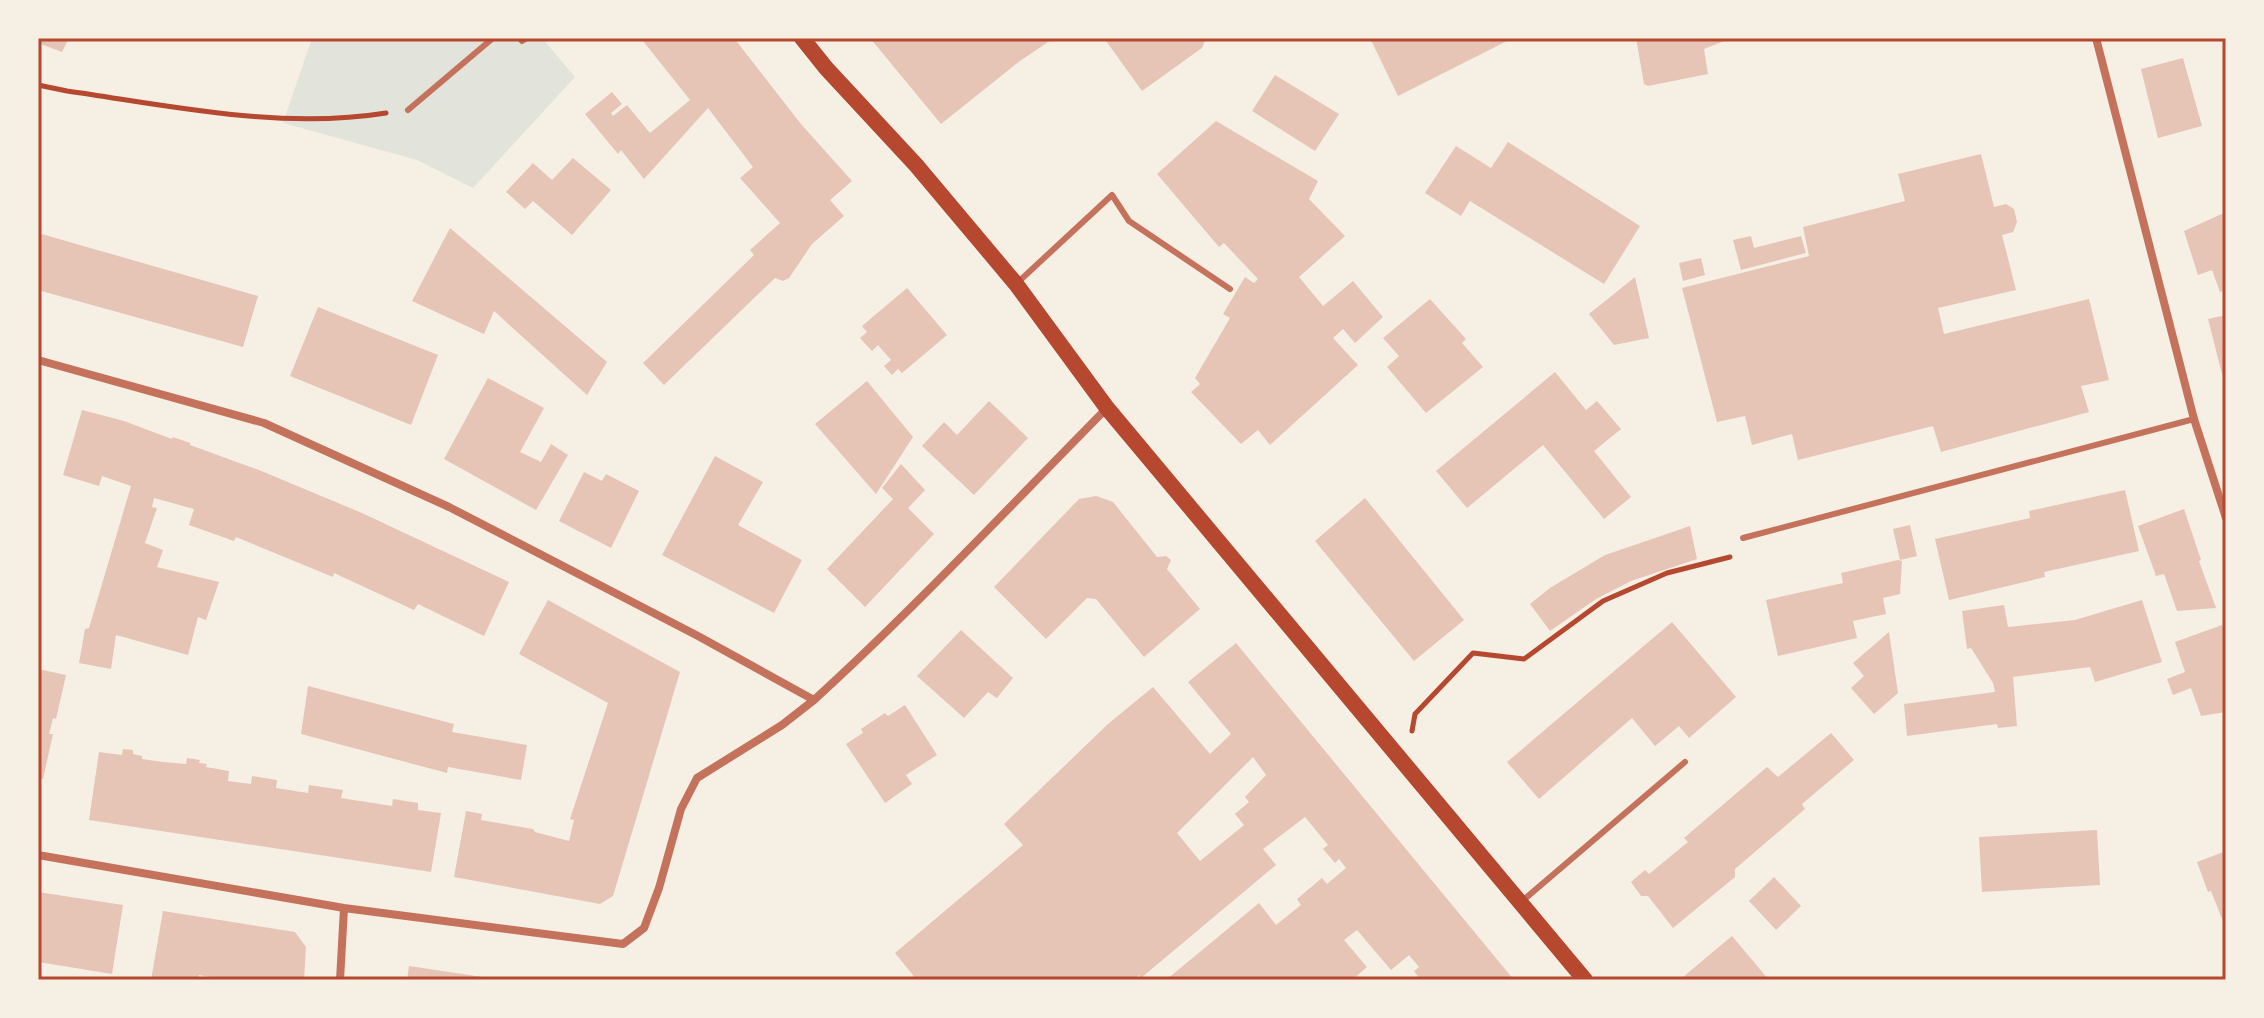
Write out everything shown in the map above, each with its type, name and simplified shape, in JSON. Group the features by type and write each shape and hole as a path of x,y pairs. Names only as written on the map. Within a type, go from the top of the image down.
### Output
{"main road":[{"path":"802,38 916,165 1016,284 1107,408 1585,980"}],"street":[{"path":"2096,38 2194,419 2226,518"},
{"path":"38,360 264,423 449,507 814,700"},
{"path":"38,855 344,908 623,944 644,928 659,888 681,809 697,778 782,725 814,700 885,635 1107,408"},
{"path":"340,980 344,908"}],"lane":[{"path":"408,110 493,38"},
{"path":"520,38 522,41 527,38"},
{"path":"1016,284 1112,195 1129,221 1230,289"},
{"path":"1743,538 2194,419"},
{"path":"1521,902 1685,762"}],"path":[{"path":"38,85 248,117 350,119 408,110"},
{"path":"1406,765 1415,714 1473,653 1524,659 1603,601 1641,587 1667,573 1748,552 1743,538"}],"shaded area":[{"path":"312,38 542,38 575,77 473,188 417,160 283,123"}],"building":[{"path":"38,38 69,38 62,52 38,43"},
{"path":"645,38 734,38 801,124 852,181 830,200 844,216 812,244 789,278 783,281 775,278 664,385 643,363 754,255 750,250 780,223 740,178 753,167 708,108 644,179 621,150 618,154 585,114 612,92 622,104 611,113 613,116 627,105 650,133 690,100 643,41"},
{"path":"870,38 1054,38 941,124"},
{"path":"1104,38 1206,38 1202,48 1142,91"},
{"path":"1370,38 1513,38 1398,96"},
{"path":"1636,38 1732,38 1704,49 1708,74 1648,86 1644,84"},
{"path":"2183,58 2202,126 2158,138 2141,69"},
{"path":"1275,75 1339,114 1315,151 1252,111"},
{"path":"1216,121 1318,181 1309,199 1345,236 1299,277 1323,306 1353,281 1383,317 1355,343 1343,329 1333,338 1358,365 1270,445 1258,430 1241,444 1191,392 1200,384 1195,378 1230,318 1223,314 1245,277 1254,283 1258,279 1224,243 1219,247 1157,174"},
{"path":"1508,142 1640,226 1604,284 1470,201 1461,216 1425,193 1456,146 1491,168"},
{"path":"1981,154 1994,207 2006,204 2014,209 2017,222 2013,232 2002,235 2016,290 1938,308 1944,334 2089,299 2109,380 2081,386 2089,412 1941,452 1933,426 1798,460 1792,434 1752,445 1745,416 1717,422 1682,288 1809,256 1803,227 1905,201 1898,174"},
{"path":"573,158 611,190 572,235 533,201 525,209 506,192 533,163 552,180"},
{"path":"2226,212 2226,290 2220,292 2212,270 2198,275 2184,231"},
{"path":"450,228 607,362 587,395 494,311 484,334 412,301"},
{"path":"38,233 258,296 243,347 38,290"},
{"path":"1751,236 1754,248 1801,236 1806,253 1741,270 1733,240"},
{"path":"1701,258 1705,275 1683,281 1679,263"},
{"path":"1635,277 1649,338 1614,345 1589,314"},
{"path":"907,288 947,335 902,373 898,369 892,375 884,366 891,360 878,345 872,351 860,338 867,332 862,326"},
{"path":"1430,299 1466,339 1462,343 1483,367 1426,413 1387,367 1399,356 1383,338"},
{"path":"318,307 438,355 411,425 290,376"},
{"path":"2226,315 2226,386 2225,386 2208,319"},
{"path":"1555,372 1586,410 1597,401 1621,429 1594,451 1631,497 1604,519 1543,445 1467,508 1436,471"},
{"path":"488,378 544,408 520,452 541,462 551,444 568,455 536,510 444,459"},
{"path":"867,381 913,437 876,494 815,424"},
{"path":"989,401 1028,438 974,495 922,446 944,422 957,435"},
{"path":"82,410 173,437 259,470 362,513 509,582 484,636 418,604 414,610 334,573 333,577 236,537 234,541 189,525 194,509 154,498 152,507 157,508 145,543 163,550 157,567 219,582 206,620 198,617 188,655 116,635 111,669 79,663 85,629 89,628 131,486 102,476 99,486 63,475"},
{"path":"715,456 763,482 738,525 802,560 774,613 662,555"},
{"path":"901,464 925,490 908,508 934,534 865,607 827,569 893,499 882,488"},
{"path":"584,472 602,481 606,474 639,491 611,548 559,521"},
{"path":"2125,490 2139,551 2044,572 2045,577 1949,600 1935,539 2030,518 2029,511"},
{"path":"1096,496 1113,502 1157,557 1166,556 1171,560 1167,569 1200,609 1144,657 1096,599 1087,598 1046,639 994,587 1079,499"},
{"path":"1365,498 1464,620 1414,661 1315,541"},
{"path":"2184,509 2216,608 2177,611 2164,574 2156,576 2138,526"},
{"path":"1910,525 1917,556 1900,560 1893,529"},
{"path":"1690,526 1697,559 1631,581 1596,599 1550,631 1530,604 1550,588 1605,555"},
{"path":"1902,561 1900,594 1883,598 1886,614 1853,621 1857,638 1778,656 1766,600 1843,583 1841,573"},
{"path":"548,600 680,672 613,896 600,904 454,877 466,811 482,814 481,820 533,829 569,841 574,820 570,819 608,703 519,654"},
{"path":"2142,600 2162,662 2095,682 2090,667 2013,677 2017,726 1998,728 1997,724 1907,736 1904,704 1995,692 1993,683 1971,648 1967,649 1962,611 2004,605 2008,627 2075,620"},
{"path":"1672,622 1736,697 1689,738 1679,726 1655,746 1632,718 1539,799 1507,762"},
{"path":"2222,625 2226,636 2226,712 2201,716 2191,688 2173,695 2167,679 2185,672 2175,642"},
{"path":"961,630 1013,678 997,698 988,692 964,718 917,676"},
{"path":"1889,632 1898,693 1874,714 1851,688 1864,676 1853,663"},
{"path":"1236,643 1514,980 1420,979 1414,971 1419,967 1409,955 1391,970 1357,930 1344,940 1367,967 1352,980 1166,980 1259,903 1276,925 1301,905 1297,899 1322,878 1327,884 1346,868 1339,859 1335,863 1323,849 1328,845 1305,817 1263,849 1276,865 1141,978 1139,975 1133,980 917,980 895,953 1023,845 1004,824 1108,724 1153,687 1210,754 1231,734 1188,682","holes":["1253,757 1266,775 1245,797 1249,802 1235,814 1244,825 1200,861 1177,833"]},
{"path":"38,669 66,675 56,719 53,718 49,734 53,734 43,779 38,778"},
{"path":"308,686 454,724 452,732 527,745 521,780 448,767 447,773 301,734"},
{"path":"905,705 937,755 906,775 912,784 885,803 846,744 863,733 861,729 885,713 888,716"},
{"path":"1831,733 1854,760 1802,804 1805,809 1735,869 1735,877 1673,928 1648,896 1641,896 1631,882 1645,870 1649,874 1688,842 1684,838 1767,767 1778,777"},
{"path":"123,749 133,750 133,754 142,756 142,759 163,762 186,764 187,758 200,760 199,763 207,764 206,767 229,771 228,781 251,784 252,776 277,780 276,788 308,793 309,785 343,790 341,798 392,806 393,799 418,803 418,810 441,813 431,872 89,820 99,752 122,755"},
{"path":"2097,830 2100,885 1982,892 1979,837"},
{"path":"2226,851 2226,929 2197,862"},
{"path":"1774,877 1801,906 1776,930 1749,901"},
{"path":"38,892 123,905 112,974 38,962"},
{"path":"163,911 295,932 306,947 304,980 225,980 199,975 198,980 151,980"},
{"path":"1732,936 1769,980 1686,980 1683,977"},
{"path":"409,966 489,978 489,980 407,980"}]}
